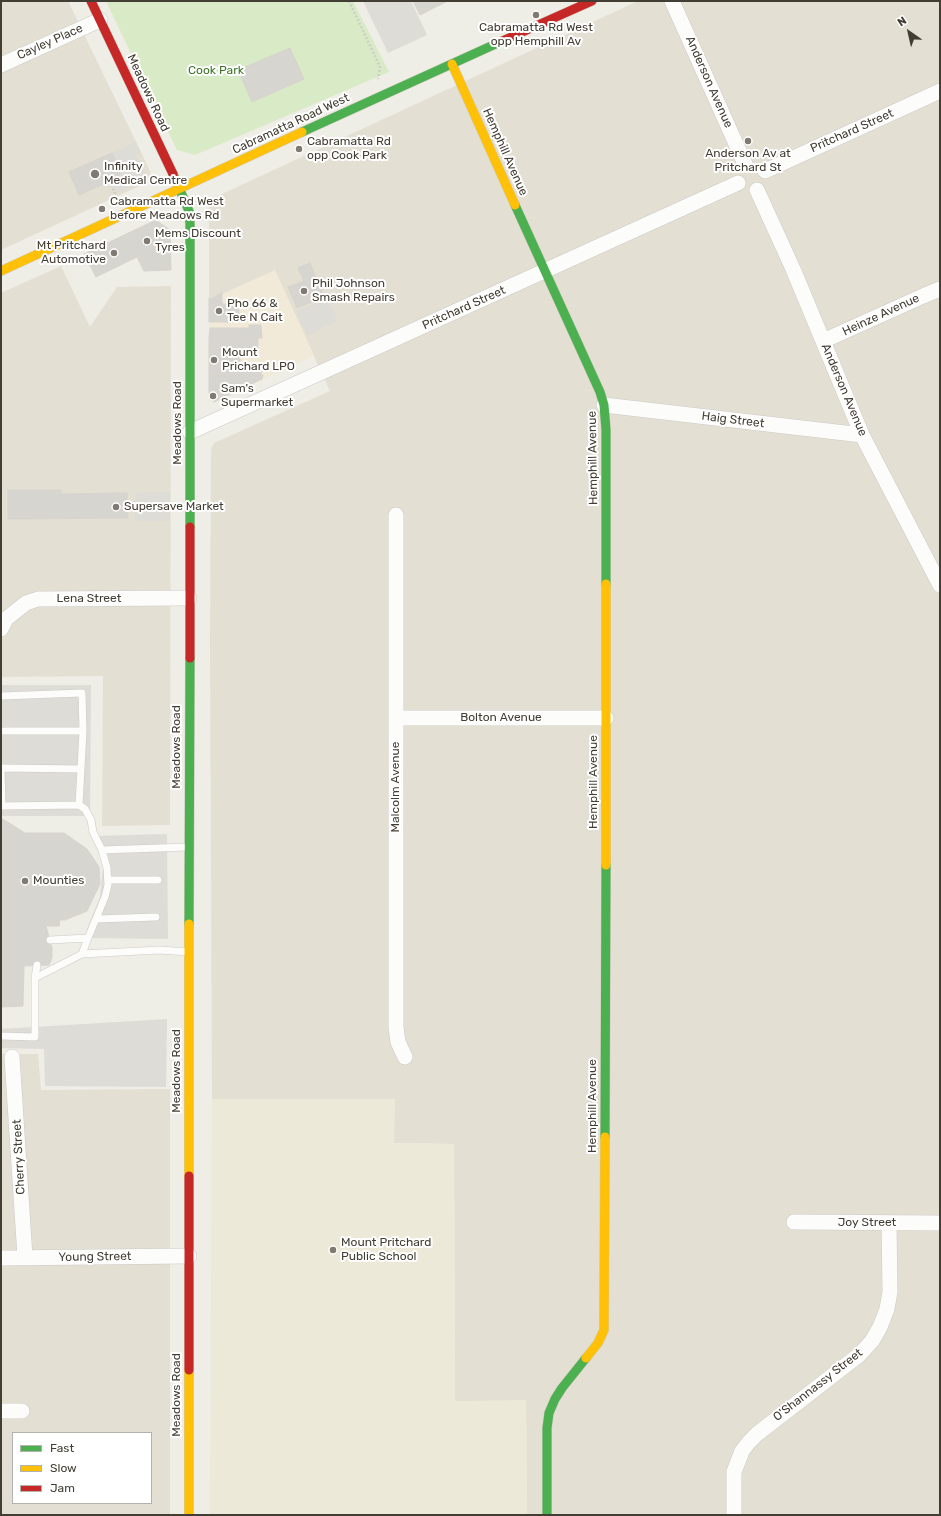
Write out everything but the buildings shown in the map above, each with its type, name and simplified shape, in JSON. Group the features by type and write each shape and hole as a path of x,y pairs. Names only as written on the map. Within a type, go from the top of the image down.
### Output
{"main road":[{"name":"Meadows Road","path":"91,1 180,189 189,211 190,224 189,1515"},
{"name":"Cabramatta Road West","path":"1,271 592,1"},
{"name":"Hemphill Avenue","path":"452,64 600,392 604,405 606,430 605,1316 604,1330 598,1343 562,1388 555,1399 549,1414 547,1428 547,1515"}],"street":[{"name":"Anderson Avenue","path":"672,1 745,164"},
{"name":"Cayley Place","path":"1,65 100,20"},
{"name":"Pritchard Street","path":"765,171 940,91"},
{"path":"757,163 765,171 766,180 762,188 754,191 746,191 740,186 737,174 745,164 757,163"},
{"name":"Pritchard Street","path":"190,432 738,182"},
{"name":"Anderson Avenue","path":"757,190 793,269 862,436 940,585"},
{"name":"Heinze Avenue","path":"823,342 940,289"},
{"name":"Haig Street","path":"604,405 862,436"},
{"name":"Malcolm Avenue","path":"396,515 396,1027 398,1042 405,1057"},
{"name":"Lena Street","path":"1,629 6,619 26,603 38,599 189,598"},
{"name":"Bolton Avenue","path":"396,718 606,718"},
{"name":"Cherry Street","path":"12,1057 25,1258"},
{"name":"Joy Street","path":"794,1222 940,1223"},
{"name":"O'Shannassy Street","path":"734,1515 734,1472 742,1451 757,1434 859,1355 872,1341 880,1326 887,1309 890,1292 889,1223"},
{"name":"Young Street","path":"1,1258 189,1256"},
{"path":"1,1412 22,1411"}],"lane":[{"path":"1,696 82,693 83,731 79,805"},
{"path":"1,731 83,731"},
{"path":"81,769 1,769 2,806 79,805 85,809 91,820 93,832 102,850 107,868 108,880 105,897 82,954"},
{"path":"102,850 189,847"},
{"path":"108,880 158,880"},
{"path":"96,919 156,917"},
{"path":"50,940 88,938"},
{"path":"35,978 82,954 160,950 189,952"},
{"path":"1,1036 35,1036 35,978 37,965"}],"path":[{"path":"349,1 380,67 378,79"},
{"path":"110,181 117,198"}],"shaded area":[{"path":"1,1 68,1 151,173 148,182 1,250"},
{"path":"363,1 411,1 427,35 388,53"},
{"path":"638,1 940,1 940,1515 527,1515 526,1401 455,1402 454,1144 393,1143 395,1099 212,1099 210,644 211,449 214,443 330,391 275,271 209,300 209,200"},
{"path":"136,142 141,152 136,155 146,176 140,179 141,182 117,193 111,181 119,175 120,170 112,153"},
{"path":"61,266 90,327 117,287 171,286 170,825 102,826 103,676 1,677 1,293"},
{"path":"275,270 314,356 213,402 209,398 209,300"},
{"path":"327,298 338,321 307,335 296,311"},
{"path":"170,492 170,521 135,521 135,493"},
{"path":"1,685 91,685 90,816 1,816"},
{"path":"167,834 168,939 88,938 82,954 87,929 100,897 103,866 95,836"},
{"path":"167,1019 166,1087 45,1086 44,1049 1,1048 1,1029"},
{"path":"1,1054 38,1054 41,1090 170,1089 170,1515 1,1515"},
{"name":"Mount Pritchard Public School","path":"212,1099 395,1099 394,1143 454,1144 455,1401 526,1400 527,1515 210,1515"}],"green space":[{"name":"Cook Park","path":"106,1 353,1 389,72 195,155 177,150"}],"traffic: fast":[{"path":"302,132 500,42"},
{"path":"173,174 189,211 190,224 190,527"},
{"path":"515,205 600,392 604,405 606,430 606,584"},
{"path":"189,924 190,658"},
{"path":"605,1137 606,865"},
{"path":"547,1515 547,1428 549,1413 562,1388 586,1358"}],"traffic: slow":[{"path":"452,64 515,205"},
{"path":"1,271 302,132"},
{"path":"606,584 606,865"},
{"path":"189,924 189,1176"},
{"path":"586,1358 598,1343 604,1330 605,1137"},
{"path":"189,1370 189,1515"}],"traffic: jam":[{"path":"91,1 173,174"},
{"path":"500,42 592,1"},
{"path":"190,527 190,658"},
{"path":"189,1176 189,1370"}],"place":[{"name":"Cabramatta Rd West opp Hemphill Av","path":"536,15"},
{"name":"Anderson Av at Pritchard St","path":"748,141"},
{"name":"Cabramatta Rd opp Cook Park","path":"299,149"},
{"name":"Infinity Medical Centre","path":"95,174"},
{"name":"Cabramatta Rd West before Meadows Rd","path":"102,209"},
{"name":"Mems Discount Tyres","path":"147,241"},
{"name":"Mt Pritchard Automotive","path":"114,253"},
{"name":"Phil Johnson Smash Repairs","path":"304,291"},
{"name":"Pho 66 & Tee N Cait","path":"219,311"},
{"name":"Mount Prichard LPO","path":"214,360"},
{"name":"Sam's Supermarket","path":"213,396"},
{"name":"Supersave Market","path":"116,507"},
{"name":"Mounties","path":"25,881"},
{"name":"Mount Pritchard Public School","path":"333,1250"}]}
